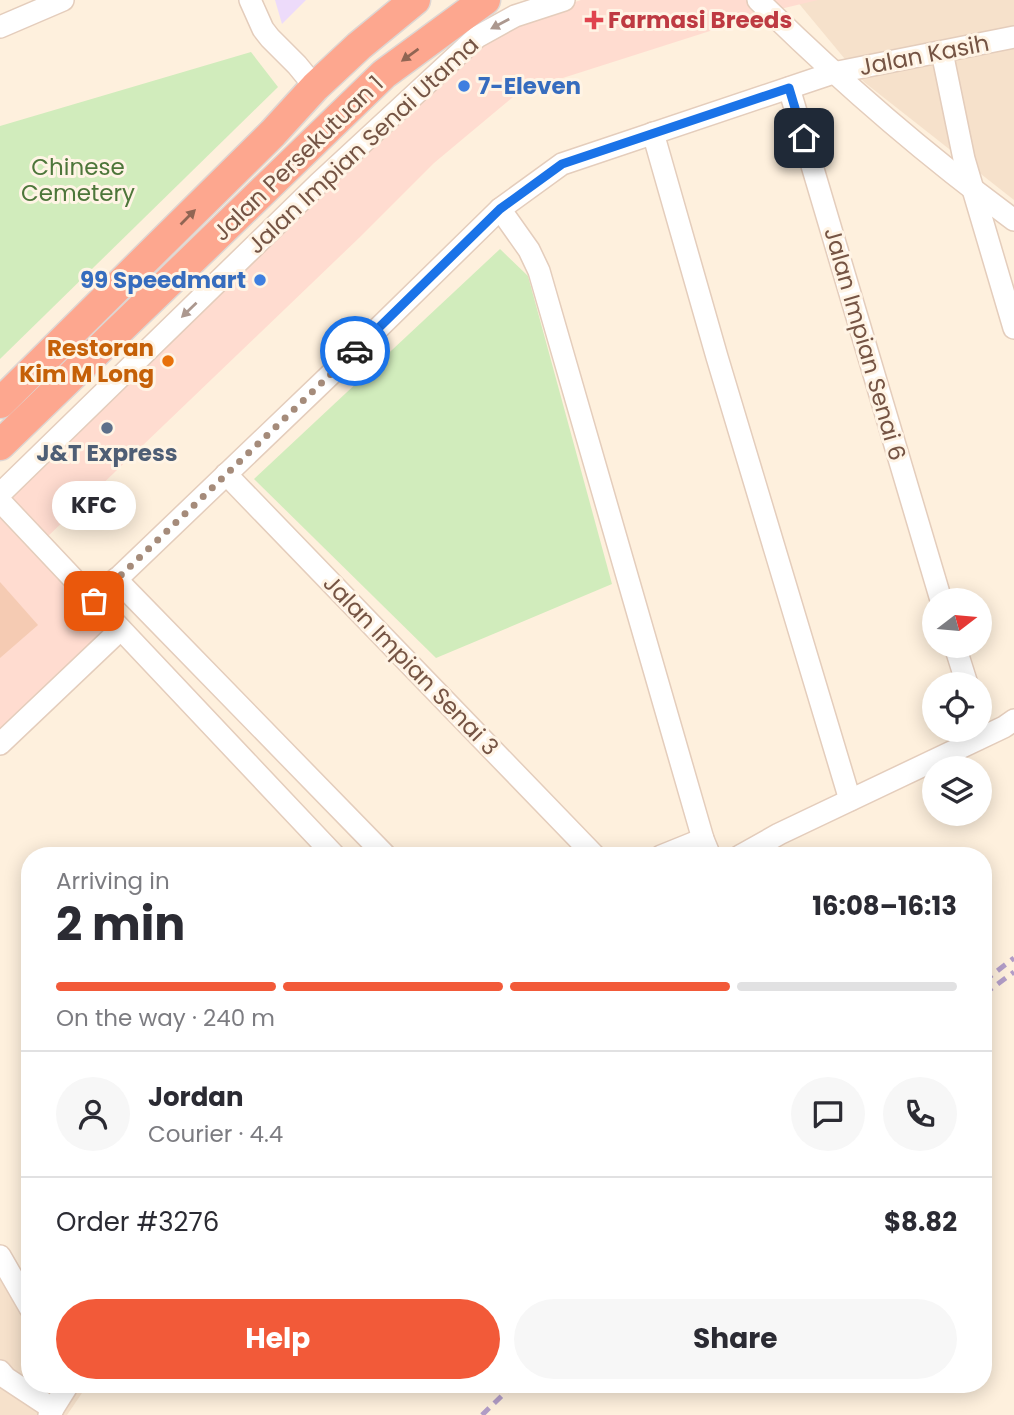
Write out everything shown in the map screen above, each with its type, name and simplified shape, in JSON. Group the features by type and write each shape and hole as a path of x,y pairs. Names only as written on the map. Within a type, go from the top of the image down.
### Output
{"highway":[{"name":"Jalan Persekutuan 1","path":"0,403 273,133 315,87 415,0"},
{"name":"Jalan Persekutuan 1","path":"0,459 7,438 384,74 485,0"}],"street":[{"path":"0,27 63,0"},
{"path":"250,0 263,29 315,87"},
{"name":"Jalan Impian Senai Utama","path":"0,494 318,184 477,37 515,16 564,0"},
{"path":"758,0 833,73 974,191 1014,220"},
{"name":"Jalan Kasih","path":"94,601 500,209 562,164 833,73 1014,37"},
{"path":"942,52 964,159 1014,328"},
{"name":"Jalan Impian Senai 6","path":"789,88 937,588"},
{"path":"653,133 850,800"},
{"path":"500,209 529,250 539,271 707,847"},
{"name":"Jalan Impian Senai 3","path":"226,474 586,847"},
{"path":"0,502 326,847"},
{"path":"116,579 377,847"},
{"path":"0,744 120,629"},
{"path":"992,728 1014,720"},
{"path":"756,847 961,742"},
{"path":"0,1255 21,1292"},
{"path":"0,1371 21,1389"},
{"path":"26,1393 51,1412 63,1393"}],"shaded area":[{"path":"275,0 306,0 282,24"},
{"path":"581,0 818,0 776,10 519,92 434,163 44,540 5,498 483,39 521,20"},
{"path":"796,0 1014,0 1014,200 864,82"},
{"path":"0,518 107,629 0,731"},
{"path":"0,1247 21,1284 21,1393 82,1393 67,1415 0,1415"}],"green space":[{"name":"Chinese Cemetery","path":"251,52 278,87 0,359 0,126"},
{"path":"500,249 528,276 612,584 436,658 254,479"}],"building":[{"path":"0,582 38,625 0,658"}],"railway":[{"path":"992,975 1014,958"},
{"path":"992,988 1014,972"},
{"path":"482,1415 505,1393"}],"way so far":[{"path":"94,601 355,351"}],"place":[{"name":"Farmasi Breeds","path":"594,20"},
{"name":"7-Eleven","path":"464,86"},
{"name":"99 Speedmart","path":"260,280"},
{"name":"Restoran Kim M Long","path":"168,361"},
{"name":"J&T Express","path":"107,428"},
{"name":"KFC","path":"94,601"}],"route":[{"path":"355,351 500,209 562,164 789,88 804,138"}]}
